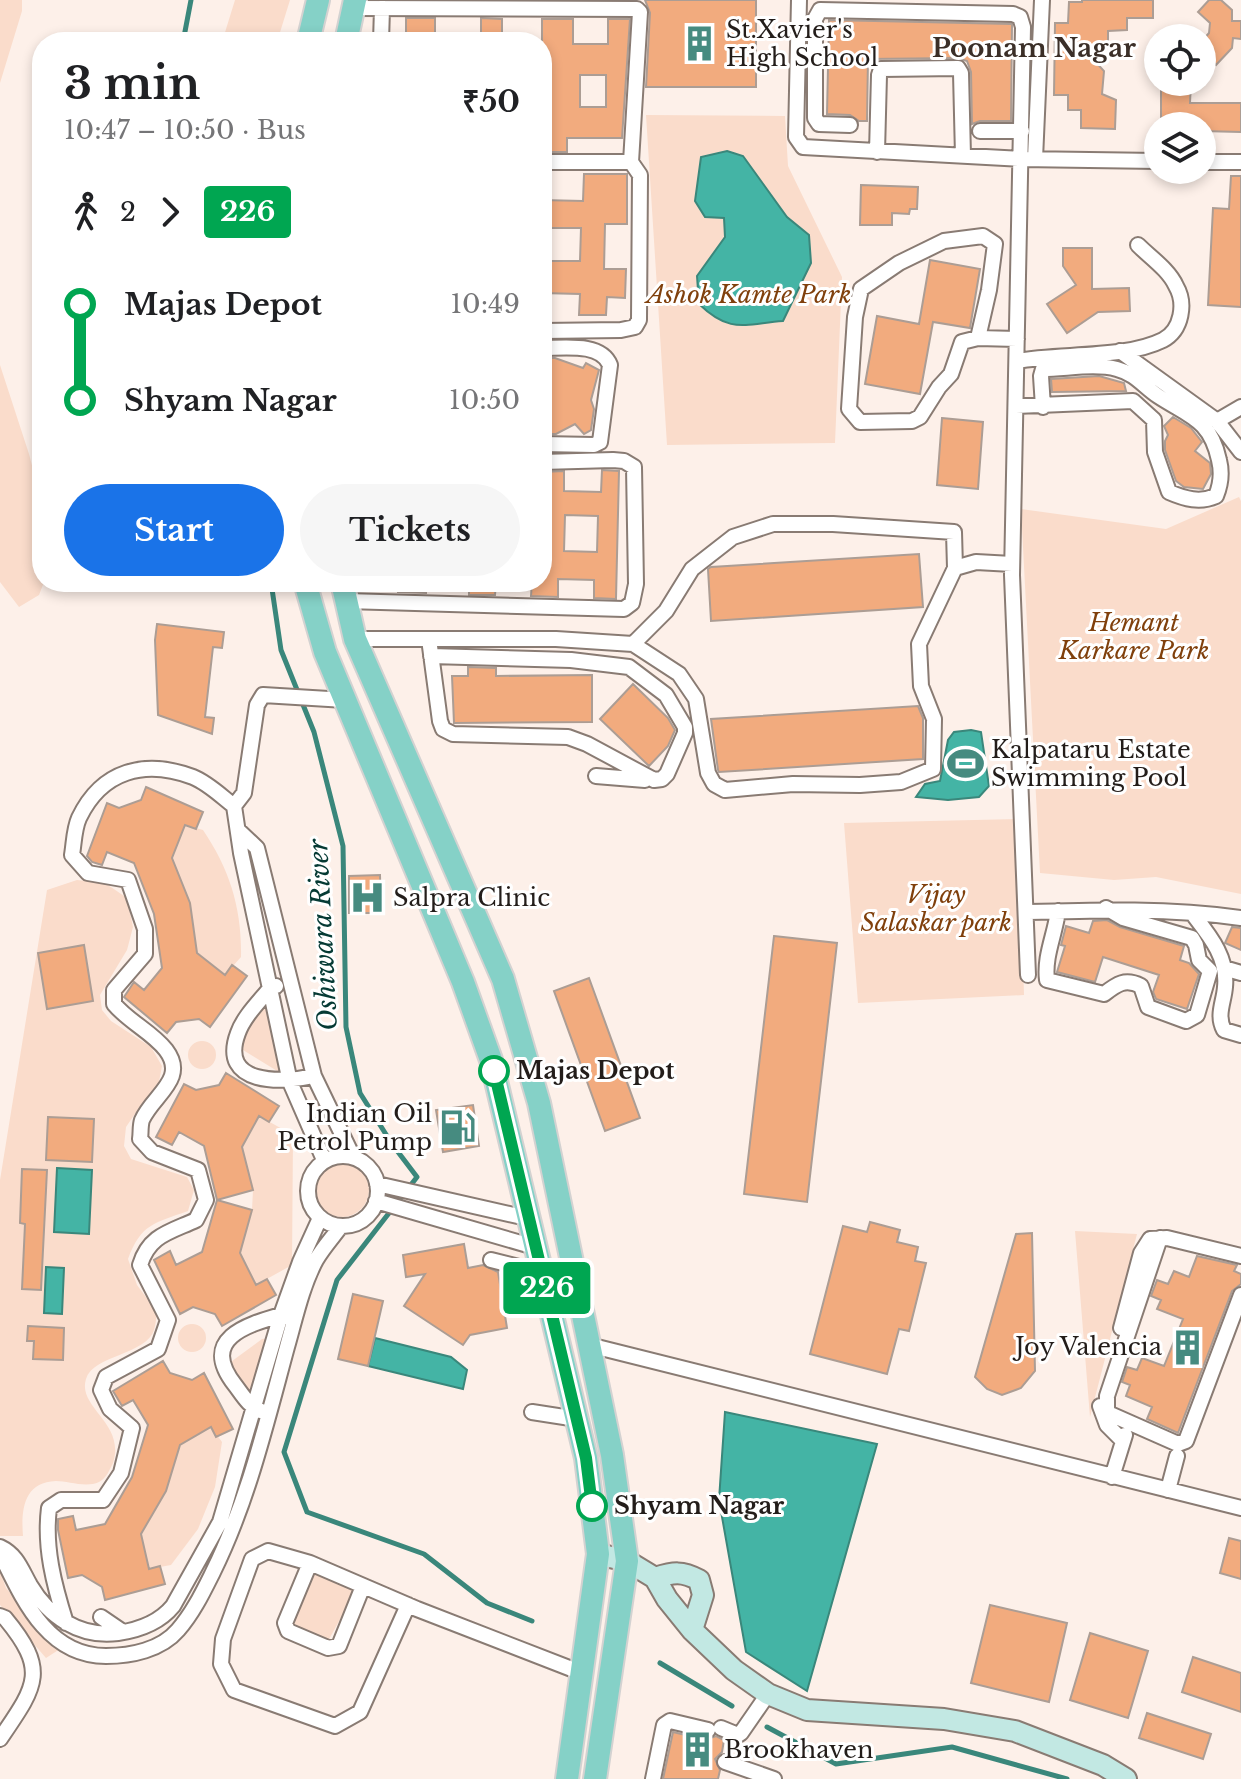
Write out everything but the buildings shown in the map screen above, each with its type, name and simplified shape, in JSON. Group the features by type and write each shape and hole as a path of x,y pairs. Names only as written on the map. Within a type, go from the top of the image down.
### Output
{"main road":[{"path":"310,32 318,0"},
{"path":"348,32 354,4"},
{"path":"308,592 325,652 463,982 491,1060 586,1458 598,1554 567,1779"},
{"path":"344,592 355,639 506,990 539,1103 612,1455 627,1561 595,1779"},
{"path":"598,1554 627,1561 655,1578 692,1630 734,1670 768,1694 807,1710 944,1719 1015,1731 1103,1765 1126,1779"},
{"path":"655,1578 683,1572 699,1580 703,1595 692,1630"}],"street":[{"path":"799,0 797,141 807,148 1028,159 1144,161"},
{"path":"1028,975 1012,564 1017,339 1042,0"},
{"path":"354,4 382,8 637,9 640,12 631,162 640,175 639,320 635,327 621,330 552,331"},
{"path":"381,32 382,8"},
{"path":"850,125 819,124 815,118 815,19 823,9 1017,15 1023,27 1022,131 1028,159"},
{"path":"877,152 881,69 958,68 961,73 963,156"},
{"path":"980,131 1022,131"},
{"path":"552,162 631,162"},
{"path":"1216,162 1241,162"},
{"path":"978,338 995,244 983,236 944,241 899,263 861,289 855,317 849,409 860,422 912,421 920,417 951,374 962,342 978,338 1017,339"},
{"path":"1017,361 1120,351 1166,339 1177,327 1182,308 1180,295 1175,282 1138,245"},
{"path":"552,348 579,348 602,353 610,365 600,442 594,445 552,444"},
{"path":"1120,351 1217,421 1241,452"},
{"path":"1016,406 1043,407 1133,401 1154,420 1155,452 1169,492 1182,498 1206,500 1216,496 1221,466 1214,438 1195,418 1156,394 1134,374 1113,368 1043,369 1043,407"},
{"path":"1217,421 1241,407"},
{"path":"344,592 624,609 632,603 636,584 634,467 624,461 613,460 552,462"},
{"path":"355,639 556,639 633,644 679,674 696,699 708,773 714,784 725,790 793,784 901,782 933,769 934,719 921,686 919,644 955,568 954,532 833,524 773,524 733,537 692,569 666,611 633,644"},
{"path":"955,568 976,562 1012,564"},
{"path":"429,639 440,721 447,732 568,737 654,780"},
{"path":"431,656 571,660 629,667 666,695 685,727 683,740 662,779 596,776"},
{"path":"234,806 244,793 258,701 266,695 345,700"},
{"path":"66,1623 57,1596 46,1536 49,1508 61,1500 103,1500 121,1473 132,1428 110,1409 101,1390 106,1377 158,1349 168,1320 140,1265 145,1247 160,1236 196,1220 206,1200 198,1170 152,1152 140,1139 142,1122 174,1076 173,1062 164,1048 114,1004 114,990 145,954 145,929 128,880 88,873 72,855 78,820 94,795 122,773 157,767 196,778 234,806 241,853 290,1082 324,1160"},
{"path":"149,781 172,771"},
{"path":"239,831 257,848 314,1076 353,1157"},
{"path":"1027,912 1106,908 1241,918"},
{"path":"1058,911 1056,929 1045,962 1047,980 1104,994 1119,983 1135,983 1141,986 1148,1007 1186,1021 1197,1015 1210,971 1199,960 1192,938 1123,918 1106,908"},
{"path":"1192,913 1216,944 1224,968 1226,985 1220,1022 1224,1030 1241,1035"},
{"path":"1224,968 1241,973"},
{"path":"292,981 271,987 239,1030 235,1042 236,1056 247,1075 260,1079 290,1082 314,1076"},
{"path":"384,1186 381,1203 361,1221 341,1226 320,1218 313,1209 307,1188 316,1167 324,1160 335,1156 353,1157 366,1164 384,1186 531,1219"},
{"path":"381,1203 538,1248"},
{"path":"0,1560 5,1563 42,1627 69,1648 96,1656 124,1656 153,1648 177,1632 196,1604 234,1529 269,1414 300,1262 320,1218"},
{"path":"0,1547 13,1553 30,1585 53,1613 81,1630 104,1634 123,1632 164,1617 220,1522 253,1409 288,1317 316,1261 341,1226"},
{"path":"1112,1477 1124,1438 1102,1418 1100,1403 1141,1253 1150,1239 1160,1238 1241,1256"},
{"path":"1160,1238 1107,1396 1107,1410 1114,1416 1178,1444 1186,1441 1241,1295"},
{"path":"491,1260 543,1273"},
{"path":"269,1414 253,1409 228,1376 223,1360 226,1343 234,1332 247,1325 288,1317"},
{"path":"589,1345 1241,1508"},
{"path":"532,1412 577,1419"},
{"path":"1168,1490 1177,1456"},
{"path":"408,1605 360,1712 335,1726 234,1690 221,1664 223,1639 252,1559 268,1551 310,1563 582,1673"},
{"path":"310,1563 285,1623 288,1631 328,1648 339,1646 363,1586"},
{"path":"180,1594 196,1604"},
{"path":"42,1627 53,1613"},
{"path":"0,1616 25,1641 34,1667 27,1697 0,1739"},
{"path":"101,1617 123,1632"},
{"path":"104,1634 106,1656"},
{"path":"653,1779 664,1725 670,1721 722,1733 741,1733 768,1694"},
{"path":"725,1762 774,1779"}],"green space":[{"path":"0,0 22,0 22,11 0,83"},
{"path":"235,0 290,0 280,32 225,32"},
{"name":"Ashok Kamte Park","path":"646,115 785,116 788,166 842,277 835,443 667,445"},
{"path":"0,365 32,466 32,592 40,592 19,607 0,582"},
{"name":"Hemant Karkare Park","path":"1239,497 1241,894 1156,877 1114,880 1040,873 1021,509 1166,529"},
{"name":"Vijay Salaskar park","path":"1019,819 1024,995 858,1003 844,823"},
{"path":"185,825 203,830 227,875 237,906 241,957 225,975 197,953 189,900 172,858"},
{"path":"77,880 105,883 127,898 133,927 127,950 100,995 102,1010 111,1021 151,1047 162,1066 158,1087 126,1127 124,1146 131,1159 187,1177 194,1190 188,1211 150,1226 138,1238 128,1259 137,1285 157,1312 154,1330 141,1345 98,1365 86,1379 88,1399 113,1437 115,1449 109,1471 94,1484 56,1481 37,1486 26,1500 23,1536 0,1536 0,1180 47,890"},
{"path":"266,1005 282,1074 243,1050 244,1035"},
{"path":"202,1041 212,1045 216,1055 212,1065 202,1069 192,1065 188,1055 192,1045"},
{"path":"259,1116 293,1135 292,1265 256,1285 240,1253 252,1210 253,1190 242,1147"},
{"path":"342,1163 361,1171 369,1190 361,1209 342,1217 323,1209 315,1190 323,1171"},
{"path":"1075,1231 1137,1234 1090,1417"},
{"path":"192,1324 202,1328 206,1338 202,1348 192,1352 182,1348 178,1338 182,1328"},
{"path":"271,1338 254,1398 228,1364 262,1339"},
{"path":"211,1427 222,1442 215,1487 198,1529 171,1565 149,1569 141,1534 167,1488 180,1445"},
{"path":"310,1566 358,1587 328,1641 293,1627"},
{"path":"0,1571 6,1588 60,1649 46,1658 0,1605"}],"water":[{"path":"727,151 743,156 787,217 809,235 811,263 783,321 738,325 720,320 699,304 697,276 725,237 724,218 705,217 695,201 701,157"},
{"name":"Kalpataru Estate Swimming Pool","path":"954,732 981,732 989,786 979,797 948,800 916,797 925,784 940,781 948,740"},
{"path":"57,1168 92,1170 89,1234 54,1232"},
{"path":"46,1267 64,1268 62,1314 44,1313"},
{"path":"375,1338 451,1357 467,1370 463,1389 368,1366"},
{"path":"725,1412 877,1444 807,1691 746,1652 719,1500"}],"waterway":[{"name":"Oshiwara River","path":"185,32 191,0"},
{"name":"Oshiwara River","path":"272,592 281,650 314,732 343,846 346,1027 360,1093 417,1177 337,1280 284,1452 307,1512 424,1554 487,1603 532,1621"},
{"name":"Oshiwara River","path":"660,1663 732,1706"},
{"name":"Oshiwara River","path":"767,1727 836,1764 952,1747 1067,1779"}],"bus line":[{"name":"226","path":"494,1071 586,1458 592,1506"}],"place":[{"name":"St.Xavier's High School","path":"700,44"},
{"name":"Kalpataru Estate Swimming Pool","path":"965,764"},
{"name":"Salpra Clinic","path":"367,898"},
{"name":"Majas Depot","path":"494,1071"},
{"name":"Indian Oil Petrol Pump","path":"458,1128"},
{"name":"Joy Valencia","path":"1188,1347"},
{"name":"Shyam Nagar","path":"592,1506"},
{"name":"Brookhaven","path":"698,1750"}],"district":[{"name":"Poonam Nagar","path":"1034,48"}]}
